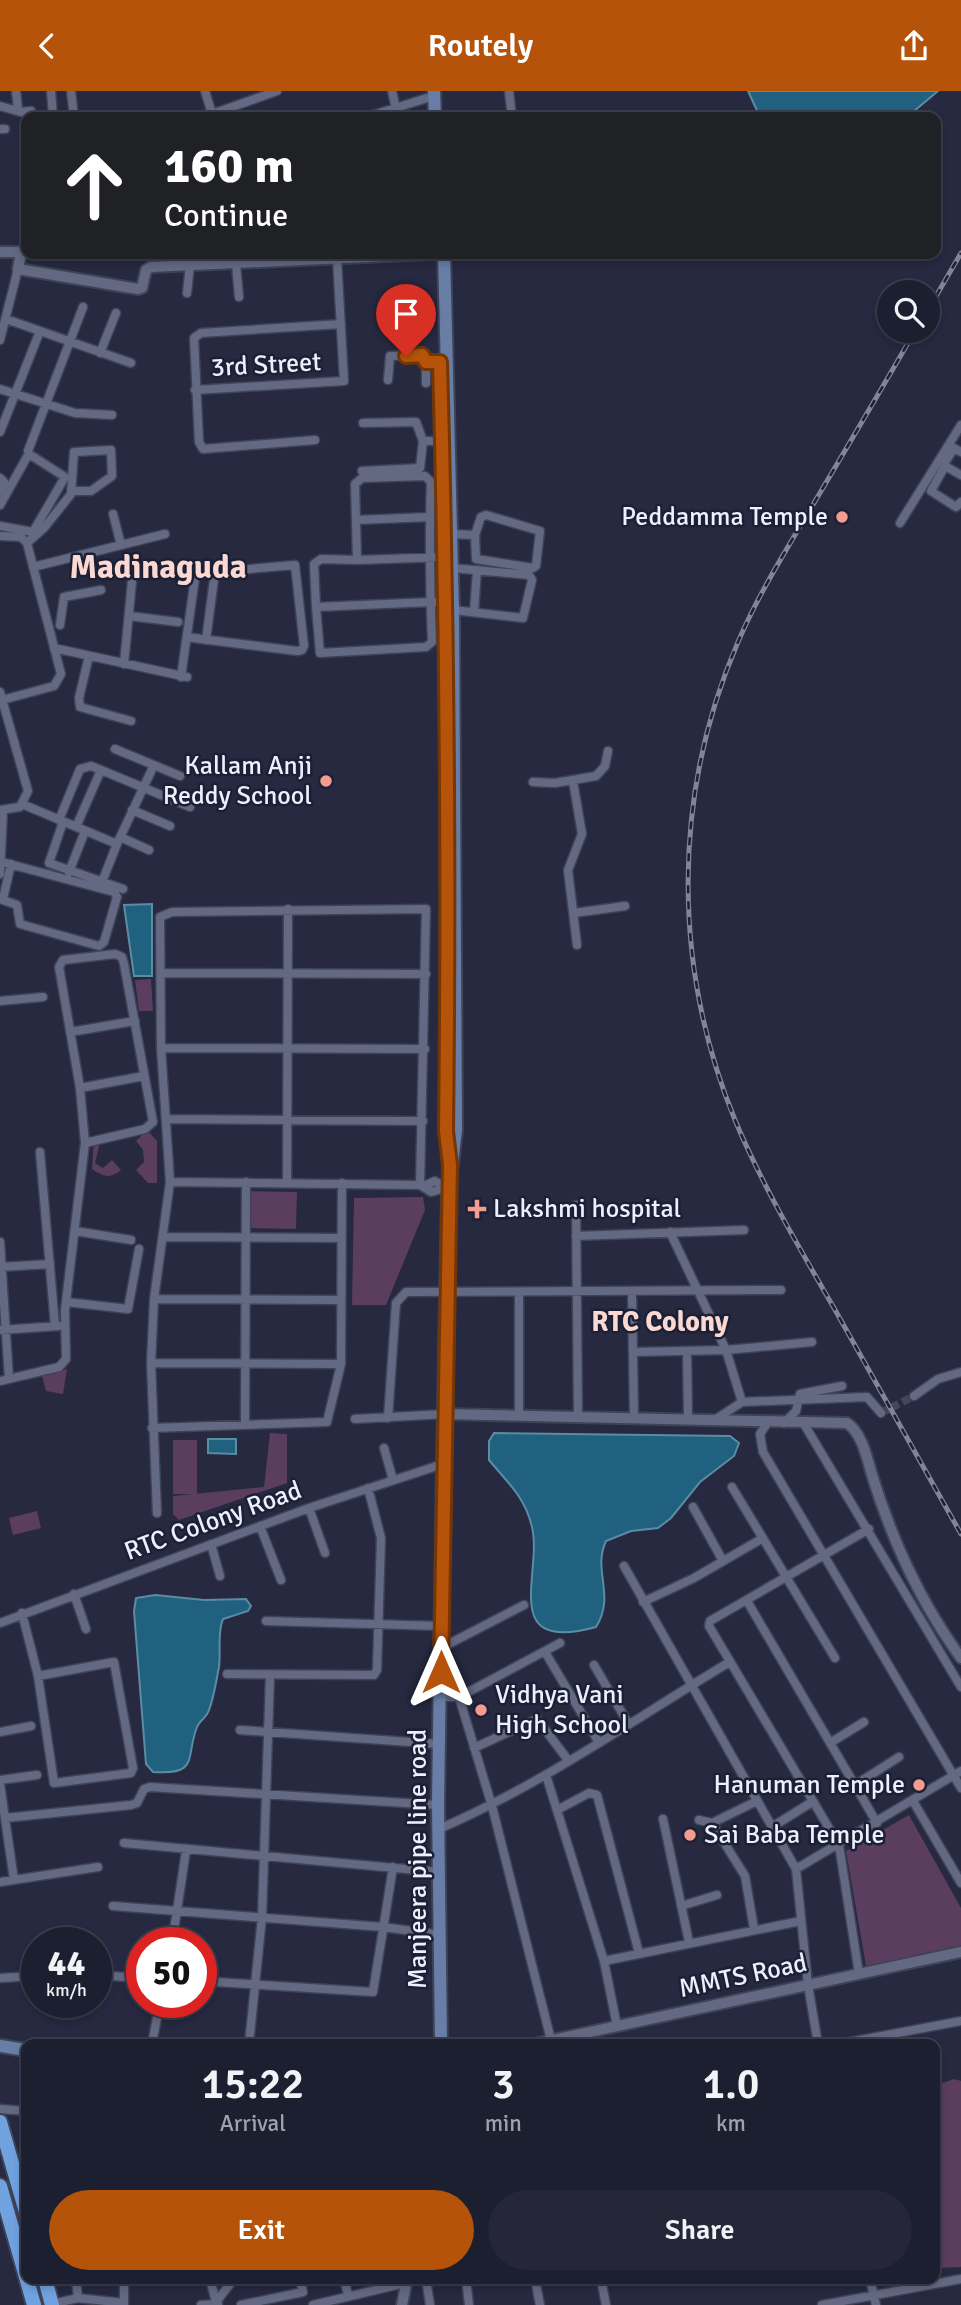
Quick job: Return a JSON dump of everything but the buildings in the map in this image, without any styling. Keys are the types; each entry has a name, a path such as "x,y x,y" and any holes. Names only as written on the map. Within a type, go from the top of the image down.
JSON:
{"highway":[{"path":"0,2122 21,2195"},
{"path":"0,2186 21,2260"},
{"path":"28,2284 34,2305"},
{"path":"46,2284 52,2305"}],"main road":[{"path":"429,93 429,112"},
{"path":"429,93 434,112"},
{"path":"438,259 440,362 446,416 442,441 448,563"},
{"path":"444,259 451,534 448,563"},
{"name":"Manjeera pipe line road","path":"441,2039 438,1805 446,1187 450,1165 446,1131 448,563"},
{"path":"3,2050 21,2050"}],"street":[{"path":"16,91 18,109"},
{"path":"51,91 53,112"},
{"path":"71,91 74,112"},
{"path":"205,91 212,112"},
{"path":"221,112 276,91"},
{"path":"391,91 396,109"},
{"path":"509,91 511,112"},
{"path":"385,112 429,93"},
{"path":"0,106 21,112 31,111"},
{"path":"0,252 21,250"},
{"path":"0,340 21,259"},
{"path":"18,269 138,289 142,288 146,270 151,267 337,259"},
{"name":"3rd Street","path":"195,390 344,381 337,259"},
{"path":"236,264 239,297"},
{"path":"187,293 190,265"},
{"path":"28,451 83,307"},
{"path":"100,352 116,313"},
{"path":"6,319 131,363"},
{"path":"315,440 204,449 199,442 192,345 197,335 341,324"},
{"path":"0,432 40,331"},
{"path":"388,380 390,356 422,355 426,362 426,383"},
{"path":"426,362 440,362"},
{"path":"0,389 75,413 112,415"},
{"path":"362,471 420,468 423,441 416,422 363,423"},
{"path":"914,520 902,519 919,502 954,448 961,425"},
{"path":"423,441 442,441"},
{"path":"27,543 44,528 71,491 74,452 111,450 112,476 89,492 71,491"},
{"path":"0,505 27,457 32,456 65,477 33,532 0,526"},
{"path":"943,463 961,475"},
{"path":"316,607 431,602 474,612 523,618 531,580 529,575 477,571 430,558 357,560 321,559 314,563 316,607 318,649 324,655 426,647 432,642 431,602 430,558 429,517 430,482 425,476 362,478 355,484 357,560"},
{"path":"0,478 4,482 0,491"},
{"path":"932,481 932,493 956,507 961,502"},
{"path":"113,514 121,545"},
{"path":"486,515 540,531 536,566 533,568 477,559 475,534 481,517 486,515"},
{"path":"356,520 429,517"},
{"path":"33,567 165,534"},
{"path":"451,534 475,534"},
{"path":"0,536 21,537 27,543 61,670 59,681 54,686 1,696 28,791 22,804 16,809 1,810 6,863 2,899 17,905 20,925 99,946 104,943 117,897 114,892 6,863"},
{"path":"54,649 184,677 197,564"},
{"path":"187,637 206,640 297,651 304,646 295,565 215,572 206,640"},
{"path":"474,612 477,571"},
{"path":"124,664 132,581"},
{"path":"195,582 212,583"},
{"path":"46,617 60,621 65,596 101,590"},
{"path":"129,616 178,622"},
{"path":"89,656 79,698 80,707 131,722"},
{"path":"0,738 11,736"},
{"path":"115,749 180,776"},
{"path":"533,782 573,781 596,776 601,772 608,751"},
{"path":"102,882 153,765"},
{"path":"123,889 49,863 80,769 91,766 190,807"},
{"path":"76,827 101,770"},
{"path":"573,781 582,834 568,870 577,945"},
{"path":"22,804 85,831 149,850"},
{"path":"132,810 170,826"},
{"path":"69,872 85,831"},
{"path":"574,913 625,906"},
{"path":"288,1182 289,909"},
{"path":"158,1513 151,1363 154,1299 165,1237 170,1182 161,1048 160,917 166,913 289,909 426,909 422,1186"},
{"path":"0,1241 5,1380 63,1365 66,1302 85,1143 79,1088 59,967 63,960 115,954 122,957 153,1122 150,1127 85,1143"},
{"path":"161,973 426,974"},
{"path":"0,1001 43,997"},
{"path":"69,1032 135,1021"},
{"path":"161,1048 425,1049"},
{"path":"79,1088 144,1076"},
{"path":"167,1119 423,1121"},
{"path":"40,1152 55,1326"},
{"path":"170,1182 422,1186 431,1192 446,1187"},
{"path":"245,1425 246,1182"},
{"path":"152,1428 327,1422 341,1364 342,1183"},
{"path":"576,1205 578,1415"},
{"path":"576,1236 744,1230"},
{"path":"75,1231 131,1240"},
{"path":"670,1232 726,1350 742,1402"},
{"path":"165,1237 341,1238"},
{"path":"66,1302 128,1309 139,1249"},
{"path":"1,1267 50,1264"},
{"path":"388,1418 397,1303 406,1292 632,1293 781,1290"},
{"path":"519,1293 519,1415"},
{"path":"632,1293 634,1417"},
{"path":"154,1299 340,1300"},
{"path":"3,1329 65,1325"},
{"path":"634,1352 726,1350 812,1342"},
{"path":"687,1351 688,1418"},
{"path":"151,1363 341,1364"},
{"path":"914,1396 938,1379 961,1373"},
{"path":"784,1423 796,1411 800,1394 842,1386"},
{"path":"716,1419 742,1402 867,1397 881,1413"},
{"path":"355,1419 445,1414 578,1415 804,1424 841,1423 854,1428 899,1549 937,1622 961,1658"},
{"path":"768,1422 760,1434 763,1452 824,1557 957,1773 961,1788"},
{"path":"804,1424 961,1686"},
{"path":"384,1448 393,1480"},
{"name":"RTC Colony Road","path":"0,1623 309,1508 443,1464"},
{"path":"732,1487 835,1658"},
{"path":"227,1674 374,1675 377,1670 380,1625 380,1531 368,1488"},
{"path":"693,1507 723,1561"},
{"path":"309,1508 325,1553"},
{"path":"260,1526 281,1580"},
{"path":"859,1974 839,1845 728,1663 709,1626 710,1621 869,1529"},
{"path":"643,1602 763,1538"},
{"path":"211,1544 220,1576"},
{"path":"624,1566 796,1868 808,1985 817,2039"},
{"path":"74,1594 86,1629"},
{"path":"747,1601 877,1823"},
{"path":"441,1648 524,1605"},
{"path":"22,1613 38,1676 54,1783 131,1773 133,1768 114,1662 38,1676"},
{"path":"266,1621 441,1626"},
{"path":"928,1629 937,1622"},
{"path":"441,1697 459,1697 560,1643"},
{"path":"941,1652 950,1643"},
{"path":"545,1651 597,1741"},
{"path":"439,1829 492,1806 546,1775 597,1741 728,1663"},
{"path":"594,1665 628,1723"},
{"path":"250,2039 262,1917 270,1676"},
{"path":"459,1697 492,1806 551,2039"},
{"path":"474,1748 537,1719 568,1760"},
{"path":"830,1743 864,1722"},
{"path":"0,1732 31,1726"},
{"path":"240,1730 439,1744"},
{"path":"855,1786 899,1757"},
{"path":"796,1868 877,1823 957,1773"},
{"path":"14,1880 0,1782 37,1775"},
{"path":"546,1775 559,1809 604,1961 617,2026"},
{"path":"5,1818 131,1805 137,1803 144,1789 150,1787 438,1805"},
{"path":"559,1809 589,1793 597,1795 639,1953"},
{"path":"699,1820 712,1823 757,1801"},
{"path":"913,1801 961,1883"},
{"path":"772,1827 812,1802"},
{"path":"663,1819 689,1942"},
{"path":"712,1823 745,1876 754,1929"},
{"path":"124,1843 186,1851 439,1871"},
{"path":"175,1927 186,1851"},
{"path":"0,1882 98,1867"},
{"path":"217,1982 373,1992 393,1867"},
{"path":"681,1906 717,1895"},
{"path":"113,1906 383,1927 441,1935"},
{"path":"604,1961 801,1921"},
{"name":"MMTS Road","path":"567,2039 961,1952"},
{"path":"0,1978 21,1977"},
{"path":"153,2039 157,2018"},
{"path":"866,2039 961,2021"},
{"path":"0,2109 21,2111"},
{"path":"940,2281 961,2279"},
{"path":"77,2284 78,2298"},
{"path":"52,2305 78,2298 124,2304 124,2284"},
{"path":"211,2284 217,2303"},
{"path":"201,2305 217,2303 230,2284"},
{"path":"241,2305 303,2292 301,2284"},
{"path":"345,2284 348,2295"},
{"path":"313,2305 394,2284"},
{"path":"402,2305 406,2284"},
{"path":"427,2284 430,2305"},
{"path":"467,2284 469,2305"},
{"path":"536,2284 540,2305"},
{"path":"602,2284 606,2305"},
{"path":"822,2305 875,2301 920,2284"}],"shaded area":[{"path":"151,979 153,1011 139,1011 135,980"},
{"path":"147,1130 157,1141 157,1183 148,1183 136,1170 144,1162 143,1150 136,1141"},
{"path":"101,1138 95,1163 103,1168 112,1160 121,1170 110,1176 92,1169 94,1139"},
{"path":"247,1191 297,1192 296,1229 246,1228"},
{"path":"423,1197 425,1210 386,1305 352,1305 354,1198"},
{"path":"67,1369 63,1394 46,1391 42,1376"},
{"path":"270,1433 287,1434 287,1483 179,1520 173,1514 173,1496 264,1487"},
{"path":"173,1440 197,1440 197,1494 173,1494"},
{"path":"37,1511 41,1528 13,1535 9,1518"},
{"path":"909,1815 961,1908 961,1947 866,1966 846,1851"},
{"path":"954,2079 961,2081 961,2267 940,2268 940,2084"}],"water":[{"path":"748,91 938,91 913,112 758,112"},
{"path":"152,904 152,976 134,976 124,905"},
{"path":"494,1433 730,1436 739,1443 734,1456 700,1482 671,1518 658,1528 631,1531 606,1541 601,1563 604,1594 602,1615 596,1627 566,1632 546,1629 536,1619 531,1604 534,1546 532,1527 520,1499 489,1460 489,1441"},
{"path":"208,1439 236,1439 236,1454 208,1453"},
{"path":"155,1595 204,1600 246,1599 251,1606 248,1611 223,1619 214,1695 207,1715 197,1727 188,1762 178,1771 153,1772 146,1764 134,1611 136,1598"}],"tunnel":[{"path":"881,1413 914,1396"}],"railway":[{"path":"940,289 961,253"},
{"path":"908,343 772,574 738,642 716,700 701,760 691,820 688,881 691,941 700,1002 714,1062 735,1120 782,1215 961,1534"}],"place":[{"name":"Peddamma Temple","path":"842,517"},
{"name":"Kallam Anji Reddy School","path":"326,781"},
{"name":"Lakshmi hospital","path":"477,1209"},
{"name":"Vidhya Vani High School","path":"481,1710"},
{"name":"Hanuman Temple","path":"919,1785"},
{"name":"Sai Baba Temple","path":"690,1835"}],"district":[{"name":"Madinaguda","path":"158,567"},
{"name":"RTC Colony","path":"660,1322"}],"route":[{"path":"406,356 422,355 426,362 440,362 442,416 447,728 446,1131 450,1165 441,1672"}]}
